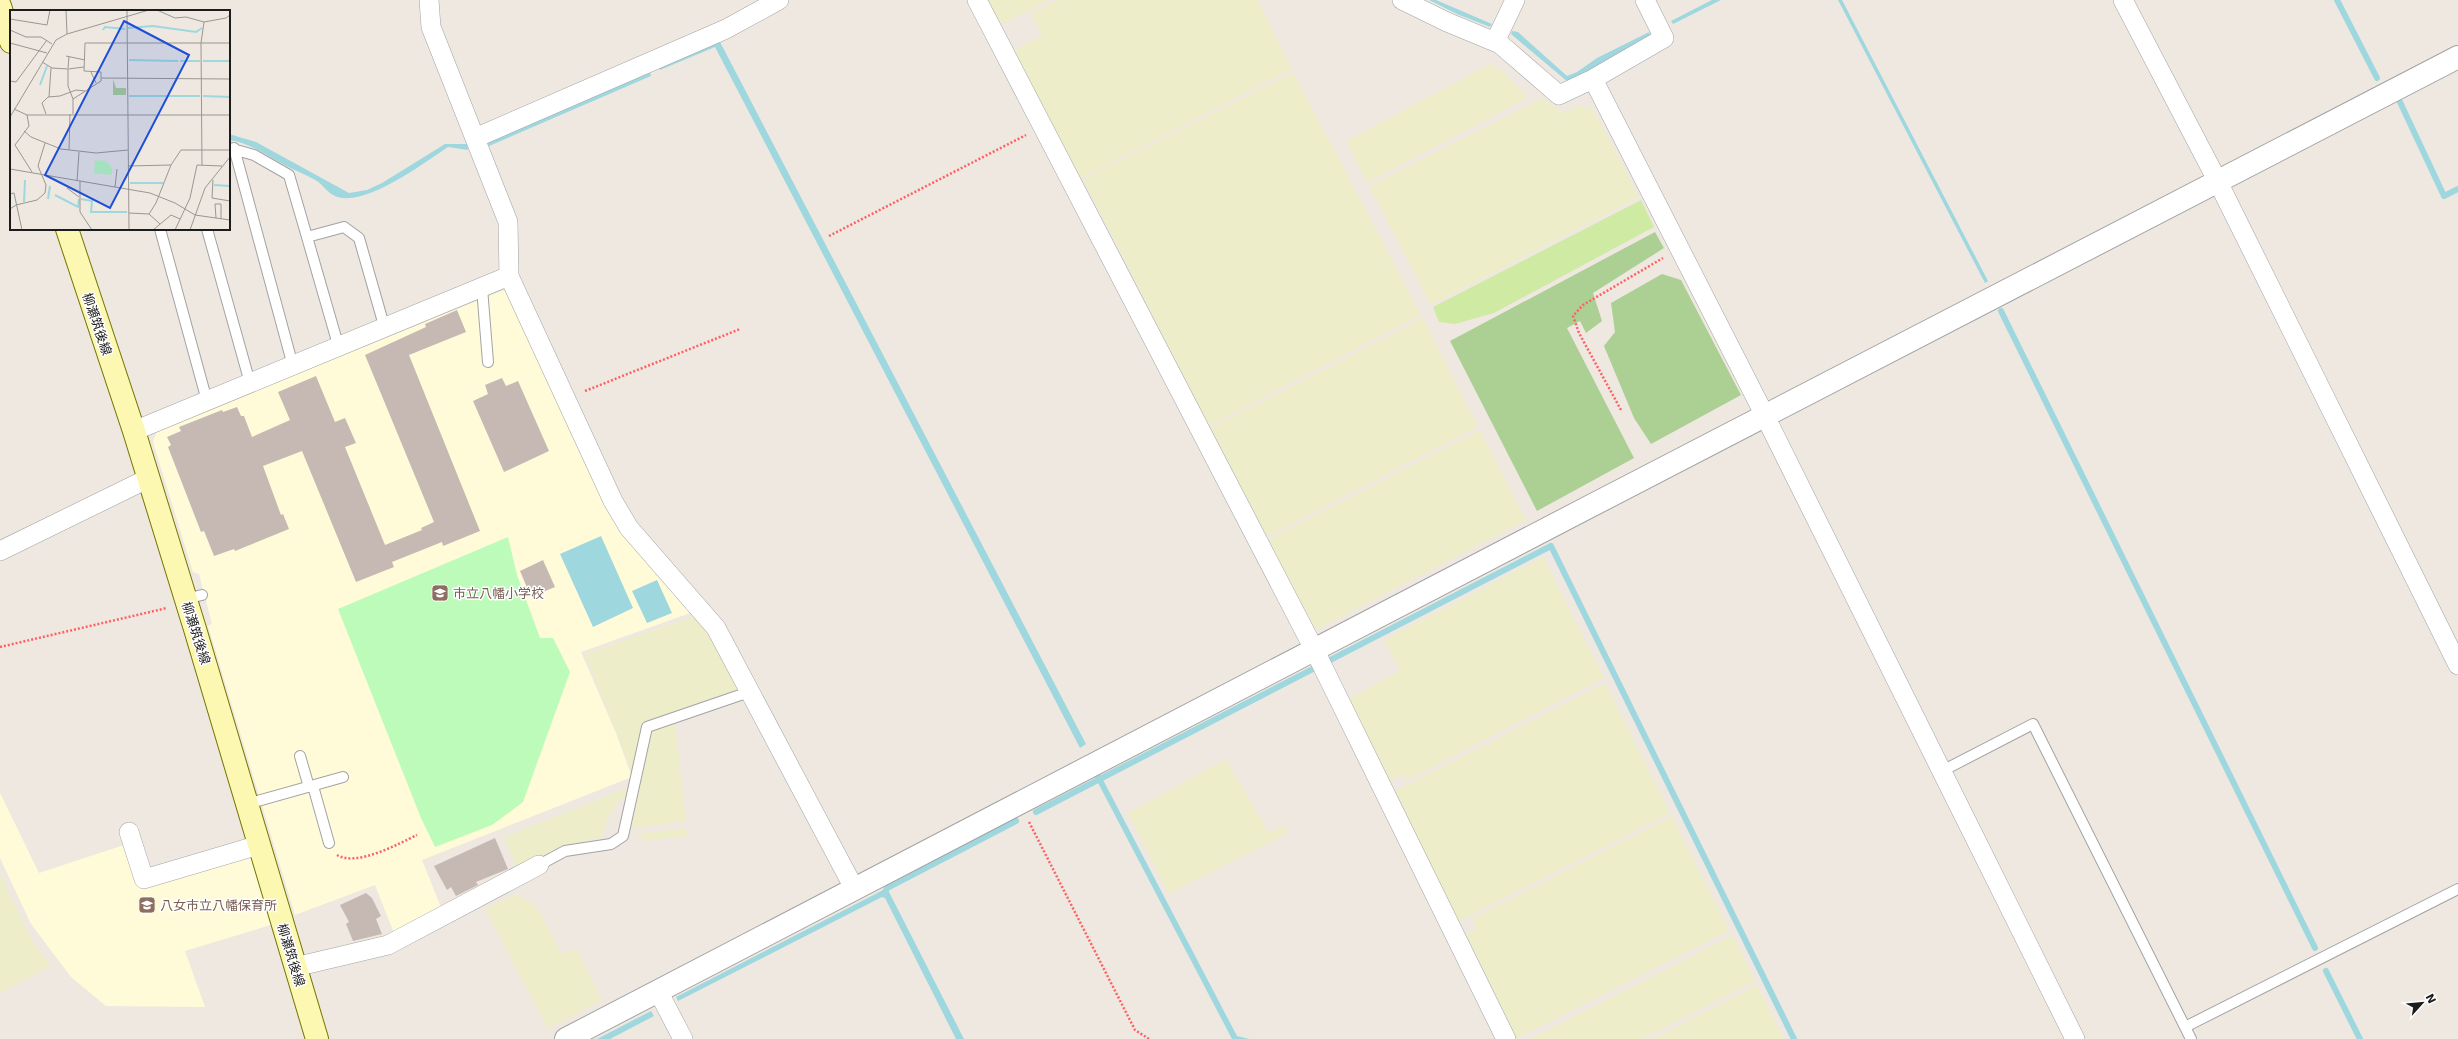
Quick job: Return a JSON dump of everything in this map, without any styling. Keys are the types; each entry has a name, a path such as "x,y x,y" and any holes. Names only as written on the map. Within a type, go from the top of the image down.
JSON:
{"main road":[{"path":"0,6 10,39"},
{"name":"柳瀬筑後線","path":"67,230 134,432 147,479 191,599 247,804 317,1039"}],"street":[{"path":"429,0 431,27 508,222 509,276 613,501 629,528 716,628 752,691 855,890"},
{"path":"475,138 726,29 779,0"},
{"path":"977,0 1315,651 1506,1039"},
{"path":"1402,0 1447,22 1495,42 1559,95 1593,80 1664,38 1644,0"},
{"path":"1495,42 1515,0"},
{"path":"2123,0 2217,180 2458,665"},
{"path":"566,1039 1020,805 1764,414 2458,57"},
{"path":"1593,80 1764,414 2075,1039"},
{"path":"134,432 509,276"},
{"path":"0,551 147,479"},
{"path":"129,832 144,879 259,845"},
{"path":"295,966 388,944 539,865"},
{"path":"658,992 683,1039"}],"lane":[{"path":"232,148 254,155 289,175 339,348"},
{"path":"232,148 293,366"},
{"path":"307,237 344,227 359,238 385,328"},
{"path":"160,230 207,401"},
{"path":"208,230 250,383"},
{"path":"482,288 488,362"},
{"path":"539,865 565,851 611,844 623,836 647,727 752,691"},
{"path":"1942,771 2033,724 2191,1039"},
{"path":"300,756 329,843"},
{"path":"247,804 343,777"},
{"path":"2185,1027 2458,889"}],"path":[{"path":"829,236 1043,126"},
{"path":"1621,410 1579,333 1573,316 1583,305 1679,249"},
{"path":"567,399 740,329"},
{"path":"0,647 191,599"},
{"path":"1020,805 1135,1030 1149,1039"},
{"path":"329,843 338,856 350,860 373,854 417,835"}],"shaded area":[{"name":"市立八幡小学校","path":"507,290 602,496 693,612 581,652 616,733 632,777 422,860 442,910 394,933 375,885 295,915 208,626 212,624 199,574 193,572 153,442 157,431"},
{"name":"八女市立八幡保育所","path":"0,793 39,873 127,844 139,886 256,852 277,923 185,951 205,1007 106,1006 71,977 31,924 0,858"}],"green space":[{"path":"987,0 1049,0 1000,25"},
{"path":"1058,0 1258,0 1292,69 1081,178 1013,51 1042,35 1030,14"},
{"path":"1490,64 1502,71 1526,95 1526,99 1367,183 1346,141"},
{"path":"1293,72 1421,315 1209,426 1083,179"},
{"path":"1542,98 1564,113 1580,105 1587,109 1592,107 1639,197 1431,305 1369,186"},
{"path":"1641,200 1654,227 1494,313 1455,324 1439,322 1433,307"},
{"path":"1655,232 1664,248 1593,293 1602,321 1586,333 1580,321 1567,328 1634,458 1537,511 1450,341"},
{"path":"1662,274 1681,280 1741,395 1651,444 1634,418 1604,346 1615,332 1611,303"},
{"path":"1423,318 1478,427 1266,537 1211,428"},
{"path":"1480,430 1526,520 1316,630 1267,540"},
{"path":"508,537 517,575 540,638 553,638 570,672 523,802 492,825 435,847 421,818 338,609"},
{"path":"1543,557 1604,678 1406,781 1403,774 1389,782 1348,699 1400,671 1384,640"},
{"path":"694,616 709,631 741,688 644,722 634,769 631,770 585,654"},
{"path":"1605,683 1670,813 1458,922 1395,791"},
{"path":"675,723 686,821 629,829 653,729"},
{"path":"1226,759 1269,833 1284,825 1288,833 1169,894 1128,813"},
{"path":"625,789 628,796 617,803 605,824 604,836 555,850 516,866 504,837"},
{"path":"1672,816 1729,931 1516,1039 1466,934 1477,929 1472,919"},
{"path":"685,828 688,836 644,841 643,838 638,837 637,834"},
{"path":"0,874 31,938 51,966 0,993"},
{"path":"516,894 533,904 540,913 562,954 576,948 602,1000 548,1029 485,909"},
{"path":"1733,935 1755,981 1643,1039 1530,1039"},
{"path":"1757,985 1784,1039 1653,1039"}],"water":[{"path":"1429,0 1436,0 1492,24 1490,27 1457,14"},
{"path":"1712,0 1721,0 1673,24 1671,21"},
{"path":"1838,0 1842,0 1988,281 1985,283"},
{"path":"1512,31 1518,32 1567,76 1577,72 1597,58 1649,32 1651,37 1568,82 1511,34"},
{"path":"719,40 1086,744 1080,748 715,47 660,70 658,66"},
{"path":"649,69 651,76 489,146 487,142"},
{"path":"230,134 256,142 349,193 367,190 382,183 445,144 467,144 468,150 448,147 409,173 376,191 360,196 345,198 333,195 317,181 284,165 255,148 230,140"},
{"path":"601,536 633,608 593,627 560,554"},
{"path":"657,580 672,613 647,623 632,591"},
{"path":"1100,774 1237,1036 1249,1039 1232,1039 1095,777"},
{"path":"887,888 964,1039 956,1039 885,898 882,897 678,1001 676,997"},
{"path":"651,1011 654,1016 610,1039 597,1039"}],"building":[{"path":"457,310 466,332 409,355 480,531 443,546 442,542 392,562 394,567 356,582 302,451 263,466 281,515 283,514 289,529 235,551 234,549 214,556 204,531 201,532 168,447 171,445 167,437 181,431 179,427 222,410 223,412 237,407 241,416 244,416 252,437 290,420 278,392 316,376 335,422 345,418 356,443 345,447 385,545 422,530 421,528 434,522 365,355 426,327 425,324"},
{"path":"502,378 506,386 518,381 549,451 504,472 473,401 488,394 485,385"},
{"path":"543,560 555,587 531,597 520,571"},
{"path":"495,838 508,869 476,882 478,885 456,896 451,887 447,890 434,866"},
{"path":"366,893 372,898 381,916 376,919 382,934 353,941 346,924 349,922 340,905"}],"waterway":[{"path":"2337,0 2377,78"},
{"path":"2400,102 2444,196 2458,189"},
{"path":"2001,311 2315,948"},
{"path":"1036,812 1551,546 1794,1039"},
{"path":"885,892 887,888 1016,821"},
{"path":"2326,971 2360,1039"}],"place":[{"name":"市立八幡小学校","path":"440,593"},
{"name":"八女市立八幡保育所","path":"147,905"}]}
